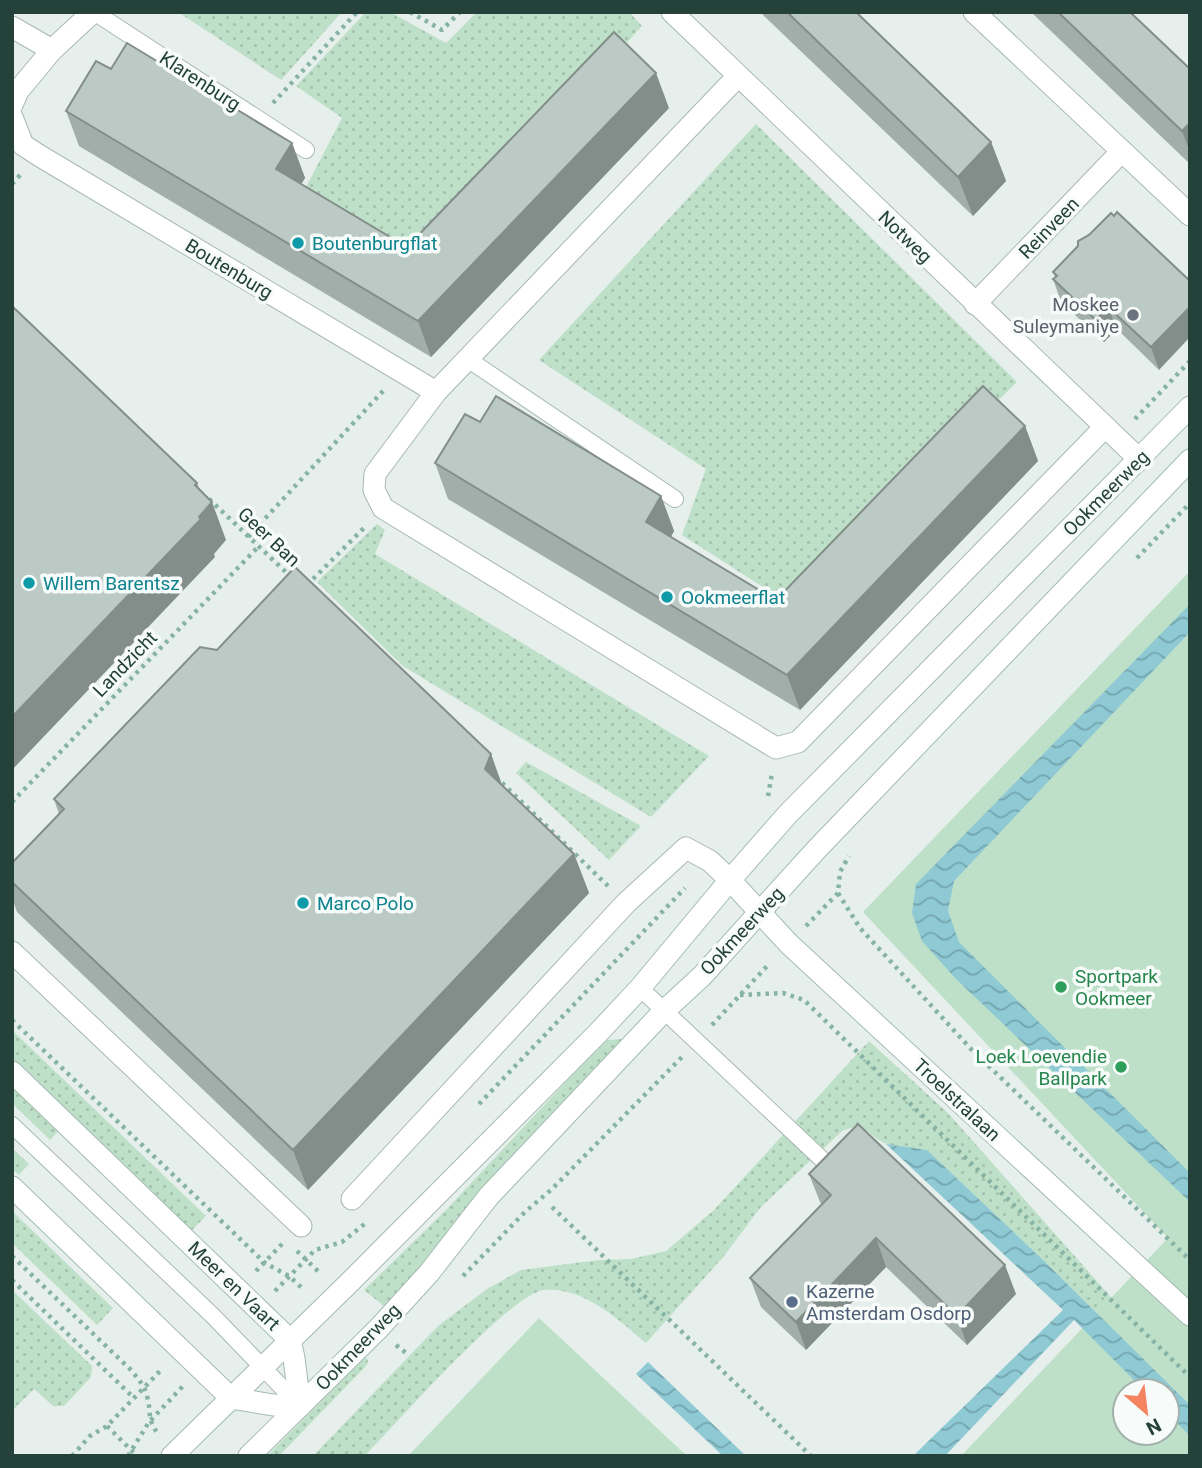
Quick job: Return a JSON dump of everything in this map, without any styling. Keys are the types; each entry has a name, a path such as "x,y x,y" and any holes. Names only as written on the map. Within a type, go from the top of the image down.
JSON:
{"street":[{"name":"Klarenburg","path":"12,105 18,91 52,50 94,12"},
{"name":"Notweg","path":"672,12 1140,460"},
{"path":"974,12 1190,215"},
{"path":"12,27 52,50"},
{"path":"738,76 436,392 375,474 374,490 383,508 776,748 798,742 1104,428"},
{"name":"Boutenburg","path":"12,117 23,145 436,392"},
{"name":"Reinveen","path":"975,304 1122,152"},
{"name":"Ookmeerweg","path":"174,1454 640,988 794,808 1190,407"},
{"name":"Ookmeerweg","path":"249,1456 379,1328 429,1273 489,1196 664,1011 702,976 816,850 1190,460"},
{"path":"352,1199 626,903 687,848 710,861 730,880"},
{"name":"Troelstralaan","path":"730,880 796,950 1190,1315"},
{"path":"12,952 301,1226"},
{"name":"Meer en Vaart","path":"12,1072 290,1340 300,1406"},
{"path":"12,1187 231,1398 273,1405 300,1406"}],"lane":[{"name":"Klarenburg","path":"94,12 306,150"},
{"path":"469,360 676,499"},
{"path":"640,988 827,1164"},
{"path":"12,1125 213,1316 300,1406"}],"path":[{"path":"259,119 357,12"},
{"path":"410,12 442,30 460,12"},
{"path":"248,537 402,372"},
{"name":"Geer Ban","path":"209,499 296,581"},
{"path":"304,589 383,508"},
{"name":"Landzicht","path":"12,802 259,546"},
{"path":"489,770 626,903"},
{"path":"838,893 860,928 971,1049 1190,1260"},
{"name":"Troelstralaan","path":"697,1041 739,995 783,993 804,1000 1190,1377"},
{"name":"Meer en Vaart","path":"12,1020 265,1263 289,1276"},
{"path":"460,1279 697,1041"},
{"path":"552,1207 811,1456"},
{"path":"12,1256 132,1371 148,1399 149,1422 174,1454"},
{"path":"12,1280 134,1398"},
{"path":"388,1354 405,1336"},
{"path":"72,1456 90,1436 107,1426 144,1388"},
{"path":"130,1453 149,1422"},
{"path":"107,1426 130,1453 137,1456"}],"green space":[{"path":"178,12 342,12 281,80"},
{"path":"366,12 390,12 446,43 477,12 629,12 642,26 422,266 306,187 342,118 296,86"},
{"path":"756,124 1017,382 791,605 682,535 706,469 539,360"},
{"path":"377,524 385,530 375,554 709,756 651,817 403,666 317,582"},
{"name":"Sportpark Ookmeer","path":"1190,571 1190,1456 961,1456 1168,1238 863,912"},
{"path":"526,762 641,826 609,860 516,773"},
{"path":"12,1030 206,1216 192,1230 12,1061"},
{"path":"626,1039 384,1306 364,1290 445,1211 605,1040"},
{"path":"869,1041 948,1113 1164,1357 1121,1336 927,1150 892,1145 857,1127 842,1131 760,1208 724,1256 646,1343 600,1306 573,1293 544,1290 528,1297 506,1313 481,1336 365,1456 313,1456 438,1326 487,1289 521,1270 599,1260 631,1259 666,1251 714,1210"},
{"path":"12,1084 60,1129 50,1140 12,1103"},
{"path":"12,1148 29,1164 19,1175 12,1169"},
{"path":"12,1211 113,1308 97,1325 12,1243"},
{"path":"12,1290 92,1366 91,1377 64,1406 53,1406 34,1389 12,1411"},
{"path":"539,1318 687,1456 408,1456"},
{"path":"365,1357 368,1360 367,1365 279,1456 267,1456"}],"water":[{"path":"1190,604 1190,632 954,881 948,911 959,942 1190,1173 1190,1202 955,978 922,941 912,913 916,884"},
{"path":"886,1144 927,1150 1162,1377 1131,1377 1074,1320 945,1456 913,1456 1063,1310"},
{"path":"648,1362 746,1456 723,1456 636,1374"},
{"path":"1181,1396 1190,1405 1190,1436 1181,1427"}],"building":[{"path":"787,12 856,12 991,142 958,177"},
{"path":"1058,12 1130,12 1190,69 1190,123 1182,131"},
{"path":"614,32 656,73 418,321 66,111 96,61 111,69 127,43 292,143 276,169 407,247"},
{"name":"Moskee Suleymaniye","path":"1117,212 1190,281 1190,307 1151,347 1108,307 1096,320 1053,279 1057,276 1053,272 1078,246 1078,241 1089,235 1111,213 1114,216"},
{"path":"12,306 197,483 195,485 212,502 199,517 201,519 12,717"},
{"path":"983,386 1025,426 787,675 435,463 465,414 480,422 496,396 661,496 646,522 776,600"},
{"name":"Marco Polo","path":"295,567 491,754 485,769 574,854 293,1150 12,882 12,863 64,809 54,799 200,647 217,650"},
{"path":"858,1124 1005,1265 957,1316 876,1238 796,1322 750,1278 831,1195 809,1174"}],"place":[{"name":"Boutenburgflat","path":"298,243"},
{"name":"Moskee Suleymaniye","path":"1133,315"},
{"name":"Willem Barentsz","path":"29,583"},
{"name":"Ookmeerflat","path":"667,597"},
{"name":"Marco Polo","path":"303,903"},
{"name":"Sportpark Ookmeer","path":"1061,987"},
{"name":"Loek Loevendie Ballpark","path":"1121,1067"},
{"name":"Kazerne Amsterdam Osdorp","path":"792,1302"}]}
